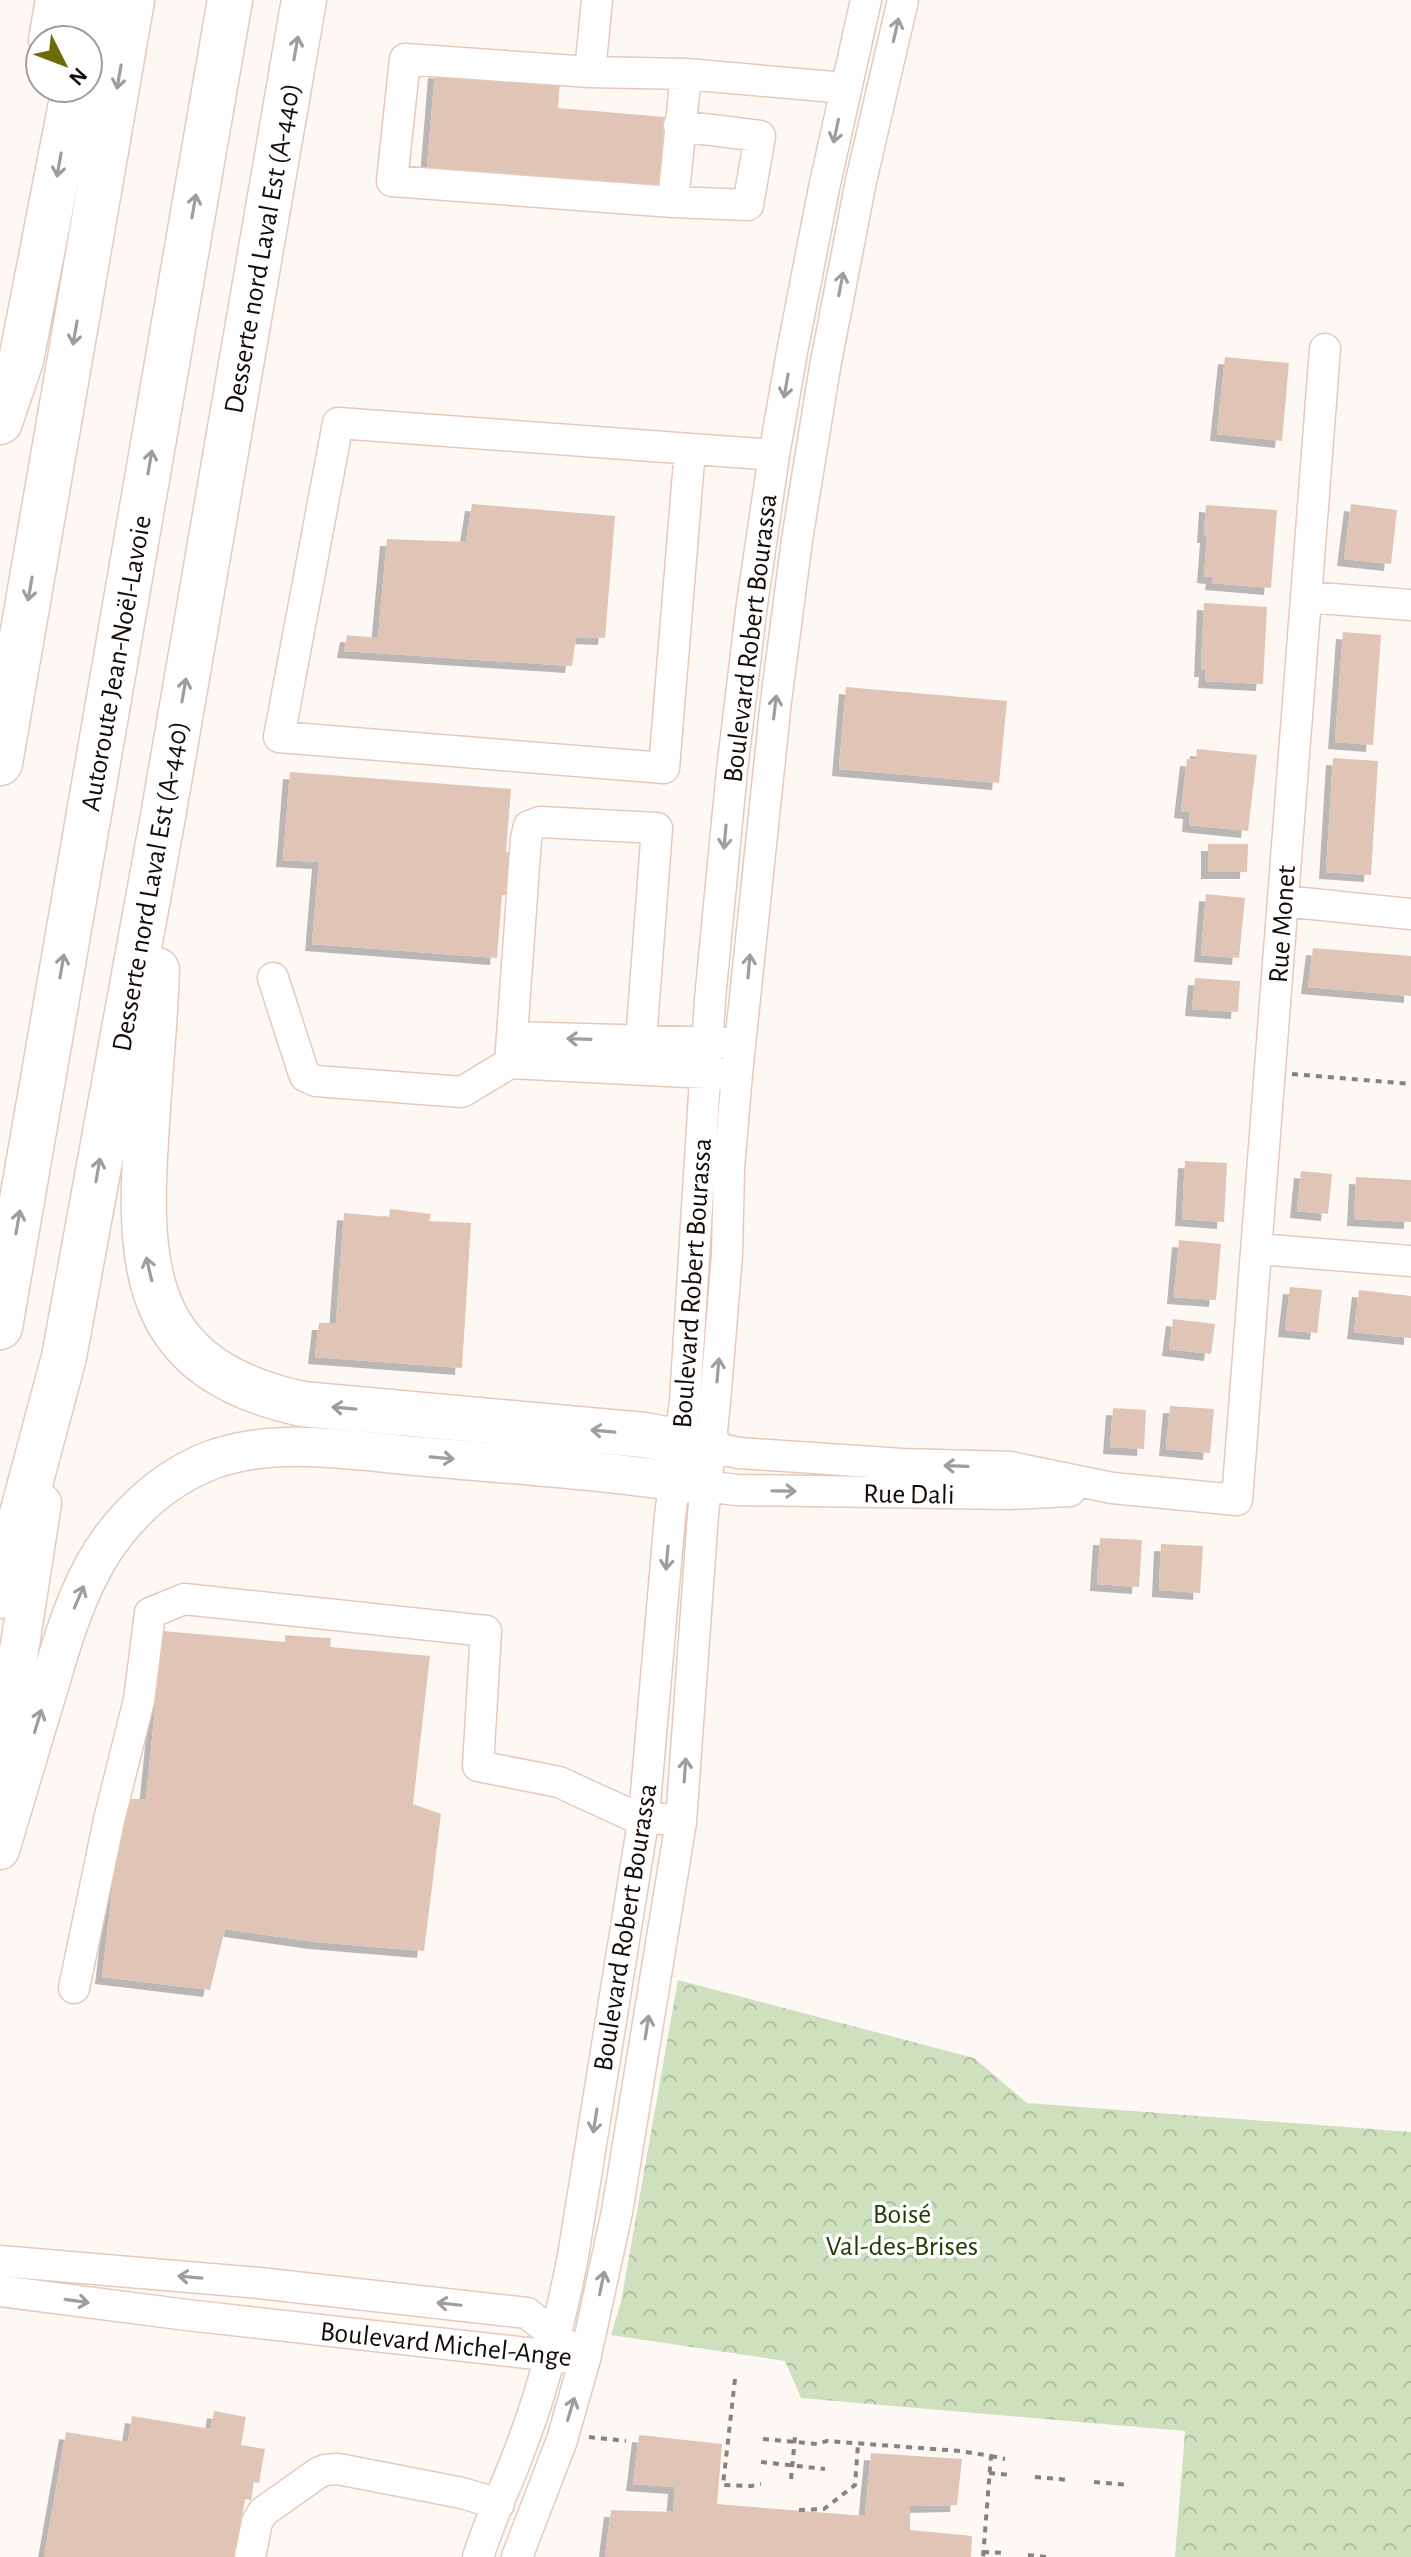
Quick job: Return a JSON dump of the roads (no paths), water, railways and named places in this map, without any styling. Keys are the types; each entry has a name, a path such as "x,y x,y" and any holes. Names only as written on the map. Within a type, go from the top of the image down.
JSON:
{"highway":[{"path":"54,24 58,0"},
{"path":"90,24 97,0"},
{"path":"0,763 132,0"},
{"name":"Autoroute Jean-Noël-Lavoie","path":"0,1327 230,0"},
{"name":"Desserte nord Laval Est (A-440)","path":"64,1357 162,822 304,0"},
{"path":"0,337 40,104"},
{"path":"0,422 21,360 71,104"},
{"path":"162,822 144,1228 145,1250 154,1288 171,1324 184,1342 208,1365 236,1383 302,1404 644,1435 693,1464"},
{"path":"0,1596 64,1357"}],"main road":[{"name":"Desserte nord Laval Est (A-440)","path":"0,1773 64,1357"},
{"path":"0,1850 60,1649 82,1588 101,1553 124,1523 149,1498 184,1473 235,1453 293,1447 638,1474 693,1464"}],"street":[{"path":"590,72 597,0"},
{"name":"Boulevard Robert Bourassa","path":"517,2557 562,2440 585,2359 617,2212 681,1822 693,1464 696,1195 732,770 774,455 807,274 866,0"},
{"name":"Boulevard Robert Bourassa","path":"478,2557 525,2436 553,2346 575,2245 644,1816 693,1464 727,1255 729,1168 737,1074 772,729 801,513 845,261 903,0"},
{"path":"679,126 760,136 748,205 392,181 405,59 590,72 686,74 845,88"},
{"path":"673,202 686,74"},
{"name":"Rue Monet","path":"1237,1500 1325,349"},
{"path":"690,449 664,768 279,737 338,423 774,455"},
{"path":"1306,597 1411,605"},
{"path":"511,1050 526,839 529,826 540,822 657,828 640,1054"},
{"path":"1283,901 1411,914"},
{"path":"273,978 305,1076 316,1081 462,1092 511,1050 640,1054 708,1042 741,1043"},
{"path":"640,1054 706,1073 737,1074"},
{"path":"1257,1249 1411,1261"},
{"name":"Rue Dali","path":"693,1464 739,1453 902,1464 1010,1467 1112,1488 1237,1500"},
{"path":"74,1988 109,1820 139,1700 150,1613 184,1599 486,1631 478,1766 559,1782 633,1816 681,1822"},
{"name":"Boulevard Michel-Ange","path":"0,2261 259,2283 527,2313 553,2346"},
{"name":"Boulevard Michel-Ange","path":"0,2291 187,2315 553,2346 585,2359"},
{"path":"250,2557 257,2522 263,2512 325,2470 338,2469 441,2489 499,2504"}],"park label":[{"name":"Boisé Val-des-Brises","path":"902,2229"}]}
